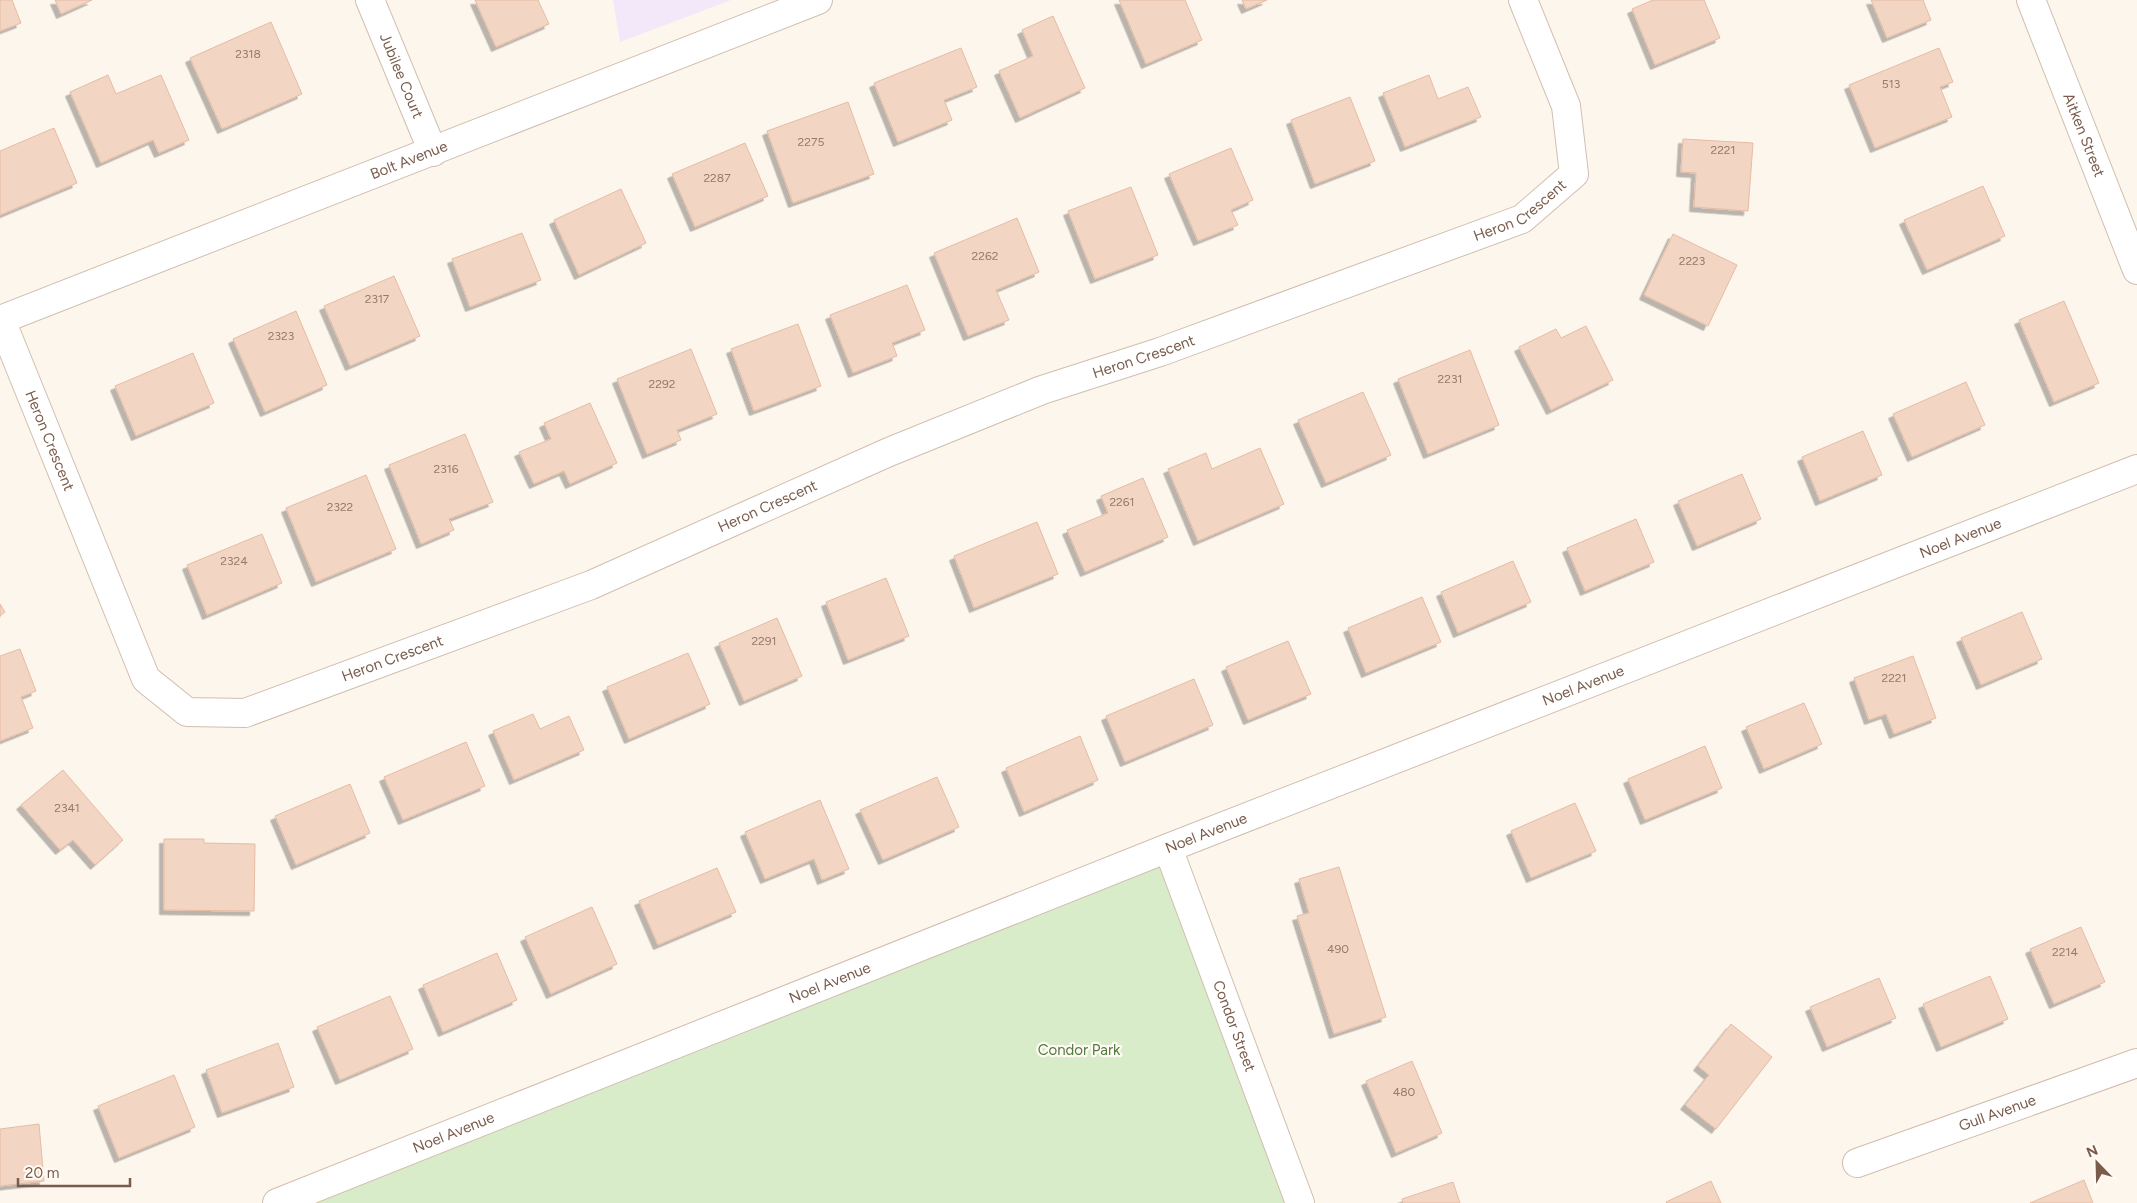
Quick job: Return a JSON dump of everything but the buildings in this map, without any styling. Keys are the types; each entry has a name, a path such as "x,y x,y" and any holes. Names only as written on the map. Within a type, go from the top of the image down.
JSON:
{"street":[{"name":"Jubilee Court","path":"370,0 433,152"},
{"name":"Bolt Avenue","path":"1,320 818,0"},
{"name":"Heron Crescent","path":"1,320 146,679 188,712 245,713 590,585 889,452 1042,390 1160,352 1522,219 1574,174 1566,106 1523,0"},
{"name":"Aitken Street","path":"2033,1 2137,270"},
{"name":"Noel Avenue","path":"277,1203 1168,848 2137,469"},
{"name":"Condor Street","path":"1168,848 1300,1203"},
{"name":"Gull Avenue","path":"1857,1163 2137,1063"}],"shaded area":[{"path":"613,0 731,0 620,42"}],"green space":[{"name":"Condor Park","path":"1168,848 1300,1203 277,1203"}]}
